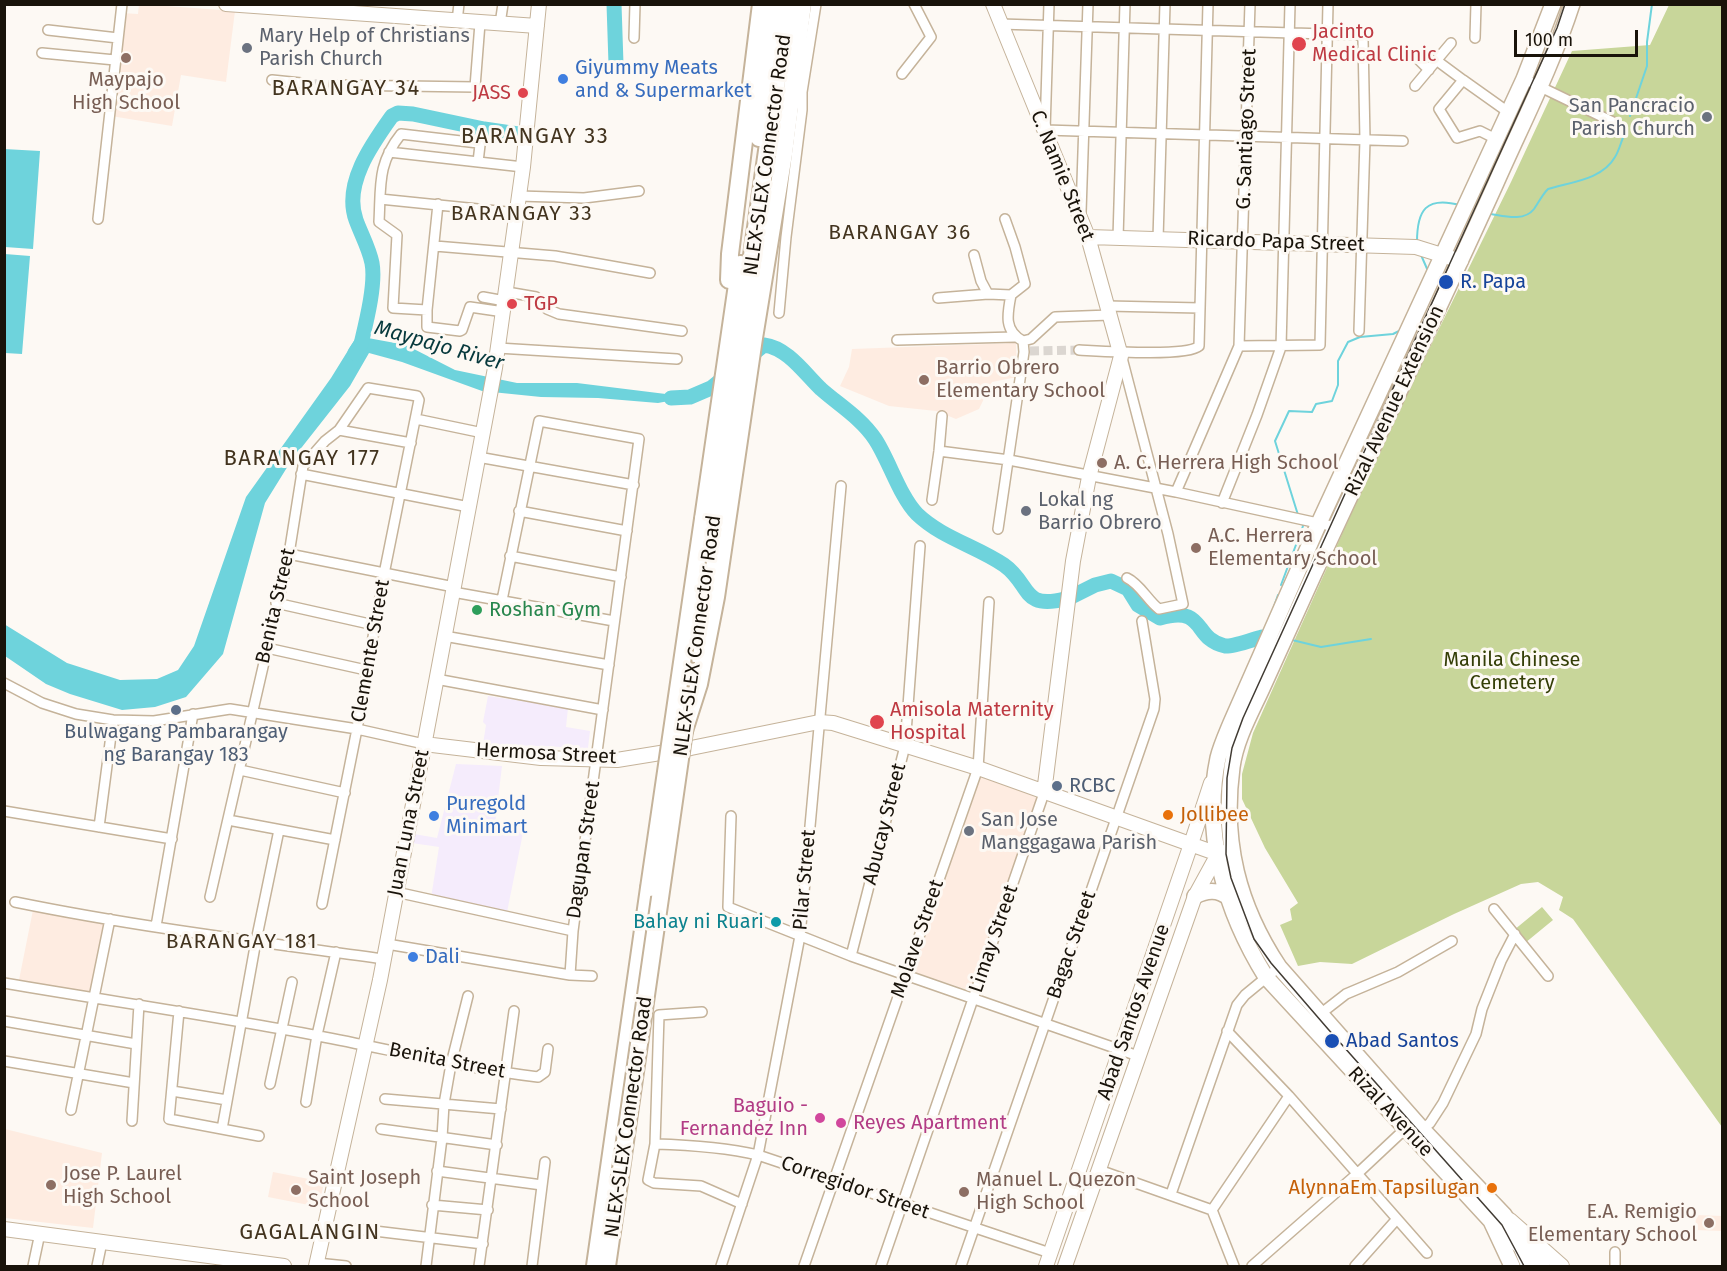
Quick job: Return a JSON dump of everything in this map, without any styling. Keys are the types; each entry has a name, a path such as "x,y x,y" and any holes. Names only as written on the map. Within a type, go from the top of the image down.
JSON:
{"highway":[{"name":"NLEX-SLEX Connector Road","path":"595,1266 764,105 776,4"},
{"name":"NLEX-SLEX Connector Road","path":"607,1266 788,4"},
{"path":"684,731 699,684 710,635 784,154 802,4"},
{"path":"730,328 730,254 761,11"}],"main road":[{"name":"Rizal Avenue Extension","path":"1218,756 1313,522 1443,255 1524,79 1553,4"},
{"name":"Rizal Avenue Extension","path":"1233,765 1243,730 1559,45 1572,4"},
{"name":"Rizal Avenue","path":"1218,756 1214,789 1214,822 1273,972 1413,1132 1497,1218 1514,1230 1529,1266"},
{"name":"Rizal Avenue","path":"1233,765 1224,852 1228,898 1248,947 1319,1015 1413,1132"},
{"path":"1195,896 1213,891 1228,898"},
{"name":"Rizal Avenue","path":"1497,1218 1512,1266"}],"street":[{"path":"98,219 122,4"},
{"path":"226,4 411,11 457,21 537,26"},
{"path":"457,21 459,4"},
{"path":"500,24 502,4"},
{"name":"Juan Luna Street","path":"316,1265 367,1046 493,377 523,167 539,4"},
{"path":"634,38 635,4"},
{"path":"779,313 802,110 802,92 816,4"},
{"path":"902,74 931,37 914,4"},
{"name":"C. Namie Street","path":"993,4 1081,217 1121,354"},
{"path":"1049,4 1045,130 1403,141"},
{"path":"1081,217 1088,4"},
{"path":"1118,238 1125,4"},
{"path":"1158,239 1165,4"},
{"path":"1079,350 1121,354 1191,351 1200,344 1208,4"},
{"name":"G. Santiago Street","path":"1176,492 1239,346 1250,4"},
{"path":"1222,503 1281,347 1290,4"},
{"path":"1239,346 1318,346 1320,343 1328,4"},
{"path":"1474,38 1476,4"},
{"path":"334,85 475,87 480,23"},
{"path":"1000,24 1289,32 1361,37 1365,47 1365,140 1359,331"},
{"path":"48,30 118,38"},
{"path":"1415,86 1451,43"},
{"path":"42,53 116,60"},
{"path":"1416,57 1430,70"},
{"path":"1436,60 1509,112"},
{"path":"1524,79 1615,123"},
{"path":"272,80 301,83"},
{"path":"1463,80 1439,110 1456,138 1480,131 1496,139"},
{"path":"427,310 395,309 393,306 397,235 380,223 382,169 389,152 400,136 405,134 479,144 478,162"},
{"path":"389,152 523,167"},
{"path":"519,196 576,198 639,191"},
{"path":"380,199 517,213"},
{"path":"438,204 427,327 460,331 470,307 536,297 547,309 559,314 682,331"},
{"path":"998,529 1023,345 1009,326 1008,309 1011,296 1025,284 1005,219"},
{"name":"Ricardo Papa Street","path":"1088,237 1416,247 1461,261"},
{"path":"435,246 555,256 650,273"},
{"path":"974,255 981,281 988,294"},
{"path":"938,298 988,294 1011,296"},
{"path":"483,297 505,302"},
{"path":"897,340 1023,345 1055,317 1109,310 1200,308"},
{"path":"498,348 677,359"},
{"path":"1121,354 1168,534 1183,604 1159,609 1149,602 1132,580 1127,578"},
{"name":"Limay Street","path":"881,1266 1044,793 1072,567 1089,477 1121,354"},
{"name":"Benita Street","path":"210,897 289,554 303,466 325,441 339,430 368,387 419,397"},
{"name":"Clemente Street","path":"322,904 419,397"},
{"path":"932,500 942,416"},
{"path":"416,418 483,433"},
{"name":"Dagupan Street","path":"529,466 539,421 639,439 573,931 570,975"},
{"path":"339,430 411,443"},
{"path":"939,451 1009,460 1176,492 1336,527"},
{"path":"478,457 634,485"},
{"path":"502,600 529,466"},
{"path":"301,474 469,507"},
{"name":"Pilar Street","path":"722,1266 758,1155 800,936 841,486"},
{"path":"519,511 627,531"},
{"name":"Abucay Street","path":"851,956 905,746 920,546"},
{"path":"289,554 502,600 615,621"},
{"path":"510,556 621,577"},
{"name":"Molave Street","path":"804,1266 978,768 989,602"},
{"path":"276,603 374,625"},
{"name":"Bagac Street","path":"961,1266 1155,705 1142,621"},
{"path":"444,636 609,665"},
{"path":"267,648 366,670"},
{"path":"436,679 603,710"},
{"name":"Hermosa Street","path":"4,683 42,703 76,714 113,720 154,721 230,709 357,729 424,744 541,758 617,759 691,748 819,722 833,723 978,768 1191,844 1224,852"},
{"path":"156,926 193,714"},
{"path":"99,827 113,720"},
{"name":"Abad Santos Avenue","path":"1048,1260 1191,844 1218,756"},
{"path":"240,770 345,793"},
{"path":"4,812 171,839"},
{"path":"731,816 728,907 851,956 1138,1056"},
{"path":"228,820 335,840"},
{"path":"222,1129 256,941 279,830"},
{"name":"Abad Santos Avenue","path":"1065,1266 1195,896 1224,852"},
{"path":"396,892 573,931"},
{"path":"15,902 110,919 384,959"},
{"path":"1494,909 1548,976"},
{"path":"71,1110 110,919"},
{"path":"1252,1266 1357,1174 1413,1132 1430,1123 1443,1103 1476,1034 1482,1010 1515,934"},
{"path":"1319,1015 1346,994 1398,972 1452,941"},
{"path":"387,944 570,975 592,976"},
{"path":"306,1102 317,1035 336,952"},
{"path":"1171,1194 1237,1005 1245,995 1273,972"},
{"path":"270,1084 292,982"},
{"name":"Benita Street","path":"4,983 317,1035 451,1064 505,1073 541,1077 545,1072 549,1049"},
{"path":"426,1266 444,1104 451,1064 468,996"},
{"path":"132,1121 139,1004"},
{"path":"179,1011 169,1119 259,1136"},
{"path":"479,1266 514,1011"},
{"path":"702,1012 659,1015 655,1144 649,1181 701,1186 742,1204"},
{"path":"4,1021 136,1044"},
{"path":"1227,1031 1289,1096 1427,1253"},
{"path":"4,1061 134,1083"},
{"path":"172,1091 227,1100"},
{"path":"1212,1210 1289,1096"},
{"path":"386,1099 501,1109"},
{"path":"381,1129 496,1145"},
{"name":"Corregidor Street","path":"655,1144 712,1147 758,1155 975,1228 1048,1260"},
{"path":"532,1266 545,1162"},
{"path":"1099,1170 1212,1210 1234,1266"},
{"path":"437,1171 542,1185"},
{"path":"432,1205 488,1210"},
{"path":"1497,1218 1562,1266"},
{"path":"1354,1266 1396,1220"},
{"path":"4,1228 284,1266"},
{"path":"358,1230 483,1244"},
{"path":"33,1266 40,1233"},
{"path":"97,1266 102,1242"},
{"path":"1522,1248 1543,1266"},
{"path":"1615,1252 1615,1266"},
{"path":"316,1265 346,1266"}],"shaded area":[{"path":"139,4 235,11 226,82 181,75 172,126 111,116 122,13 138,14"},
{"name":"Barrio Obrero Elementary School","path":"1016,343 1017,377 992,382 979,409 956,419 936,411 889,406 840,386 849,367 852,349"},
{"path":"488,696 568,708 566,727 590,731 588,748 483,744 486,725 483,722"},
{"path":"456,764 502,766 495,824 524,828 507,912 431,898 439,847 412,843 414,834 437,838"},
{"path":"981,774 1040,799 971,991 911,971"},
{"path":"33,910 104,923 90,993 19,980"},
{"name":"Jose P. Laurel High School","path":"5,1129 102,1153 93,1228 5,1218"},
{"name":"Saint Joseph School","path":"273,1172 324,1182 319,1207 268,1197"},
{"name":"E.A. Remigio Elementary School","path":"1696,1215 1722,1216 1722,1231 1695,1230"}],"green space":[{"name":"Manila Chinese Cemetery","path":"1669,5 1722,5 1722,1127 1573,919 1559,910 1563,897 1538,882 1521,884 1352,964 1320,962 1298,966 1280,925 1292,920 1290,909 1298,903 1265,848 1242,799 1242,774 1253,733 1380,449 1511,182 1572,51 1650,45"},
{"path":"1542,907 1553,920 1525,943 1514,930"}],"water":[{"path":"4,149 40,151 33,249 5,247"},
{"path":"5,254 30,256 22,354 5,353"},
{"path":"357,336 406,345 455,370 517,383 577,383 690,397 658,403 598,398 541,397 482,391 402,362 369,353 350,386 291,461 265,503 223,654 186,697 155,707 122,710 46,684 5,656 4,624 67,663 120,680 157,679 178,670 194,646 246,497 331,378"}],"waterway":[{"path":"614,4 616,64"},
{"path":"1630,116 1647,66 1647,42 1652,4"},
{"path":"355,353 361,344 372,292 373,272 369,252 356,220 353,192 368,152 392,116 398,113 413,114 518,134"},
{"path":"1491,214 1525,216 1534,209 1548,189 1585,179 1602,171 1615,157 1624,135"},
{"path":"1417,242 1419,221 1426,208 1439,202 1460,205"},
{"path":"1421,255 1428,271"},
{"path":"1298,515 1275,441 1289,411 1312,412 1316,404 1332,401 1338,385 1338,361 1348,342 1360,337 1393,334 1401,330"},
{"name":"Maypajo River","path":"671,398 690,397 711,388 764,345 781,351 796,362 821,389 857,418 869,431 905,498 917,514 948,536 1004,565 1013,572 1033,598 1041,601 1065,599"},
{"path":"1281,585 1303,526 1302,523"},
{"name":"Maypajo River","path":"1071,597 1095,585 1111,581 1128,589 1138,605 1160,618 1175,615 1193,619 1208,637 1225,646 1262,637"},
{"path":"1271,615 1278,595"},
{"path":"1292,640 1321,647 1371,639"}],"tunnel":[{"path":"301,83 334,85"},
{"path":"1030,351 1079,350"}],"tram line":[{"path":"1524,1266 1502,1225 1328,1029 1271,963 1254,939 1231,878 1226,854 1227,778 1232,748 1243,718 1557,28 1565,4"}],"place":[{"name":"Jacinto Medical Clinic","path":"1299,44"},
{"name":"Mary Help of Christians Parish Church","path":"247,48"},
{"name":"Maypajo High School","path":"126,58"},
{"name":"Giyummy Meats and & Supermarket","path":"563,79"},
{"name":"JASS","path":"523,93"},
{"name":"San Pancracio Parish Church","path":"1707,117"},
{"name":"R. Papa","path":"1446,282"},
{"name":"TGP","path":"512,304"},
{"name":"Barrio Obrero Elementary School","path":"924,380"},
{"name":"A. C. Herrera High School","path":"1102,463"},
{"name":"Lokal ng Barrio Obrero","path":"1026,511"},
{"name":"A.C. Herrera Elementary School","path":"1196,548"},
{"name":"Roshan Gym","path":"477,610"},
{"name":"Bulwagang Pambarangay ng Barangay 183","path":"176,710"},
{"name":"Amisola Maternity Hospital","path":"877,722"},
{"name":"RCBC","path":"1057,786"},
{"name":"Jollibee","path":"1168,815"},
{"name":"Puregold Minimart","path":"434,816"},
{"name":"San Jose Manggagawa Parish","path":"969,831"},
{"name":"Bahay ni Ruari","path":"776,922"},
{"name":"Dali","path":"413,957"},
{"name":"Abad Santos","path":"1332,1041"},
{"name":"Baguio - Fernandez Inn","path":"820,1118"},
{"name":"Reyes Apartment","path":"841,1123"},
{"name":"Jose P. Laurel High School","path":"51,1185"},
{"name":"AlynnaEm Tapsilugan","path":"1492,1188"},
{"name":"Saint Joseph School","path":"296,1190"},
{"name":"Manuel L. Quezon High School","path":"964,1192"},
{"name":"E.A. Remigio Elementary School","path":"1709,1223"}],"district":[{"name":"BARANGAY 34","path":"346,89"},
{"name":"BARANGAY 33","path":"535,137"},
{"name":"BARANGAY 33","path":"522,214"},
{"name":"BARANGAY 36","path":"900,233"},
{"name":"BARANGAY 177","path":"302,459"},
{"name":"BARANGAY 181","path":"242,942"},
{"name":"GAGALANGIN","path":"310,1233"}]}
